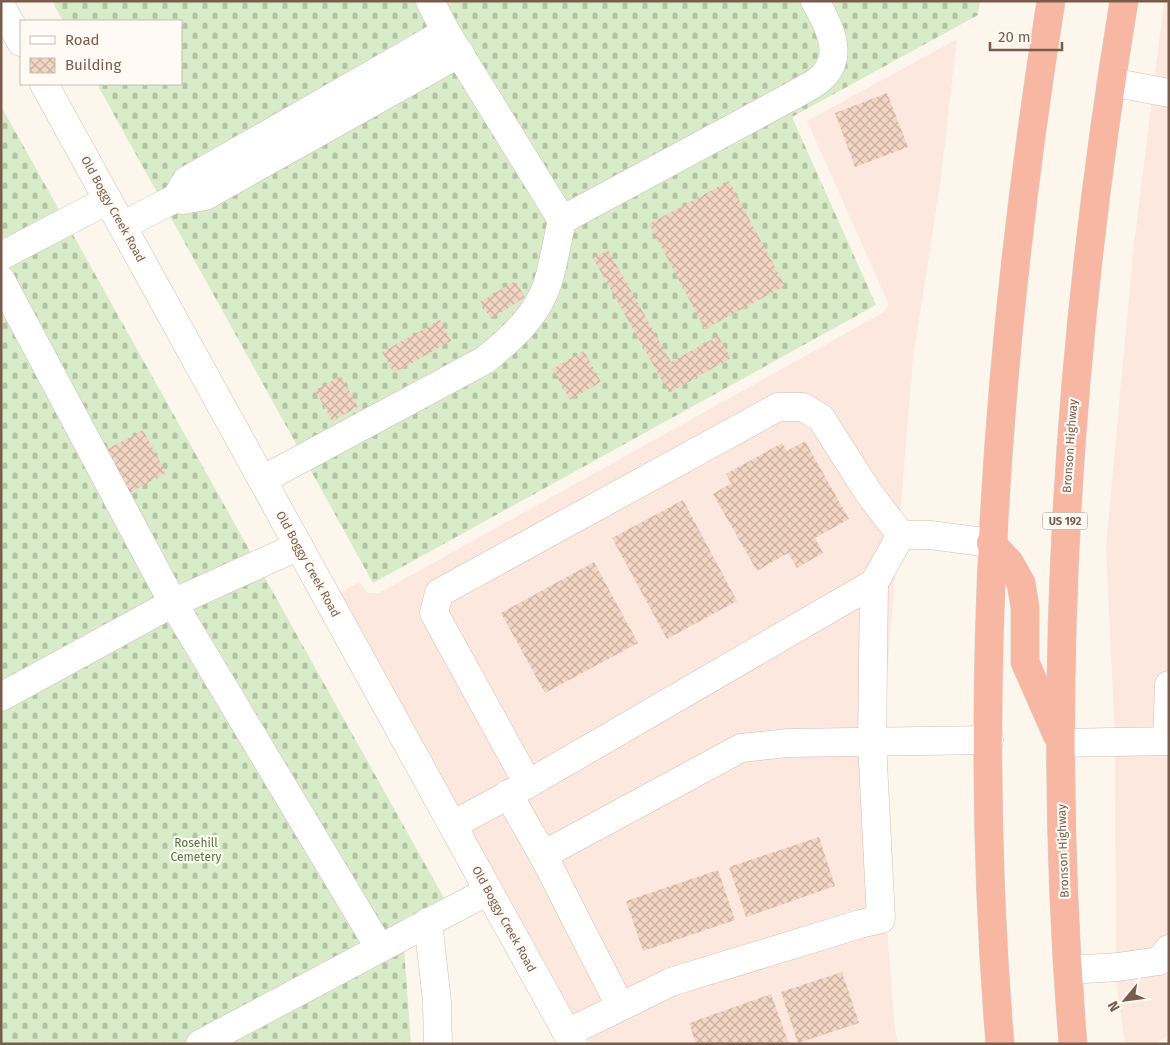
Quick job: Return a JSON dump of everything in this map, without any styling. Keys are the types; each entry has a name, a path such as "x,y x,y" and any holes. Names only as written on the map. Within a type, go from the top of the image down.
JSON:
{"highway":[{"path":"1000,1044 990,868 991,543 1001,399 1015,261 1031,127 1051,1"},
{"name":"Bronson Highway","path":"1073,1044 1064,882 1060,743 1063,554 1072,404 1086,259 1124,1"},
{"path":"991,543 1009,562 1021,583 1025,607 1025,662 1060,743"}],"street":[{"path":"262,480 485,360 511,338 536,307 548,283 562,220 453,43 430,1"},
{"path":"562,220 792,96 826,74 834,52 830,26 815,1"},
{"path":"1,6 13,39"},
{"path":"122,226 176,198 186,182 453,43"},
{"path":"1111,82 1169,93"},
{"name":"Old Boggy Creek Road","path":"45,85 570,1038"},
{"path":"1,256 108,200"},
{"path":"1,280 173,603 379,947"},
{"path":"620,1006 543,855 518,789 434,613 439,593 778,407 803,407 821,418 868,492 901,534 930,535 991,543"},
{"path":"570,1038 620,1006 671,982 881,919 872,743 874,583 901,534"},
{"path":"1,697 173,603 299,546"},
{"path":"452,825 518,789 874,583"},
{"path":"1060,743 1167,741 1169,685"},
{"path":"543,855 742,748 788,743 989,740"},
{"path":"200,1044 379,947 488,891"},
{"path":"428,922 437,1002 438,1044"},
{"path":"1068,970 1118,967 1159,961 1169,949"}],"shaded area":[{"path":"1164,1 1169,1 1169,1035 1153,1044 1125,1044 1116,980 1115,740 1106,547 1133,253"},
{"path":"957,39 940,185 913,359 887,674 882,861 895,1030 898,1044 590,1044 340,593 359,582 368,593 379,593 884,312 888,306 887,300 807,121"}],"green space":[{"path":"52,1 980,1 978,15 792,117 876,305 373,583 98,85 182,85 182,20 62,20"},
{"name":"Rosehill Cemetery","path":"1,106 444,898 402,920 411,1044 1,1044"}],"building":[{"path":"887,93 908,147 855,167 835,113"},
{"path":"729,181 785,286 705,329 649,224"},
{"path":"608,250 671,362 718,336 731,358 669,393 593,258"},
{"path":"515,281 525,297 491,319 480,302"},
{"path":"440,320 451,341 394,373 382,352"},
{"path":"584,351 601,382 570,400 552,369"},
{"path":"341,376 358,407 332,421 315,390"},
{"path":"143,430 166,473 124,496 100,453"},
{"path":"805,441 849,519 815,538 823,553 797,568 788,553 757,571 713,494 731,483 726,474 782,443 787,451"},
{"path":"683,500 737,601 667,639 612,538"},
{"path":"594,562 638,643 545,693 501,613"},
{"path":"819,837 835,886 746,917 729,867"},
{"path":"718,870 735,920 643,951 626,901"},
{"path":"842,972 859,1023 798,1043 781,992"},
{"path":"771,994 789,1044 696,1044 689,1023"}]}
